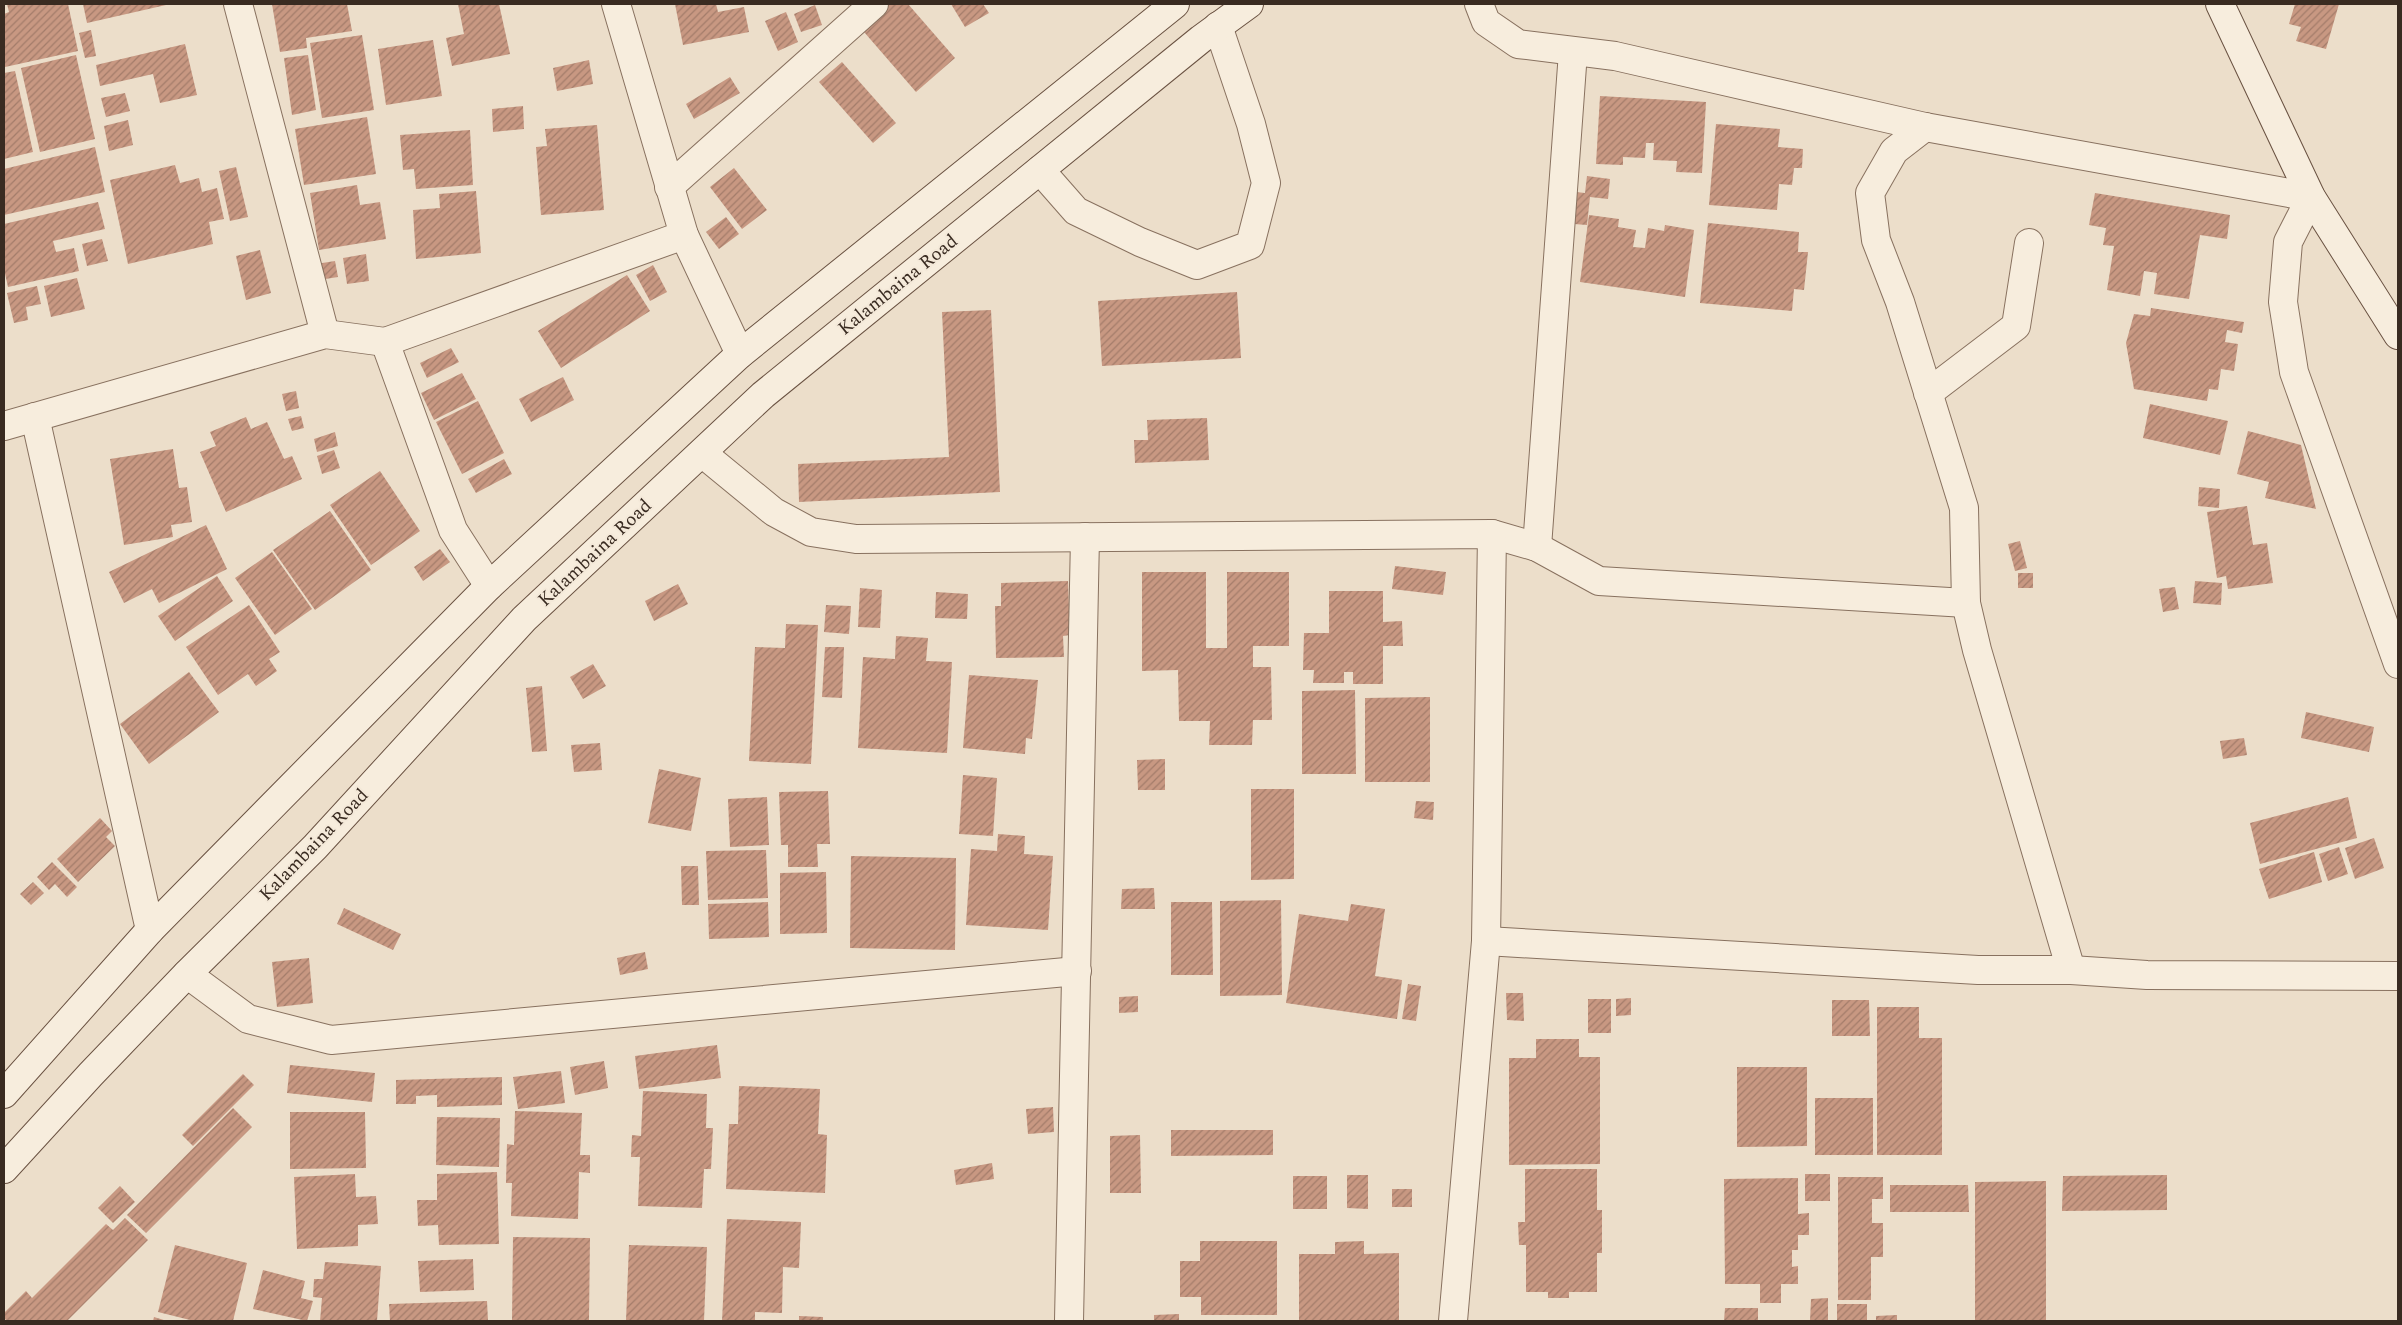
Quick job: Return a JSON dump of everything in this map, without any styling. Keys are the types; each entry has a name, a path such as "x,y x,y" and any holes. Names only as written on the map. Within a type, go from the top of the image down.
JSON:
{"street":[{"path":"238,4 325,334"},
{"path":"616,4 684,236 740,354"},
{"path":"669,187 874,4"},
{"path":"4,1094 150,930 489,586 740,354 1175,4"},
{"name":"Kalambaina Road","path":"4,1169 91,1074 187,974 315,847 524,619 763,395 1218,26 1248,4"},
{"path":"1479,4 1486,22 1518,44 1615,56 1925,127 2311,197"},
{"path":"2220,4 2311,197 2398,335"},
{"path":"1040,170 1076,211 1140,242 1198,266 1250,245 1266,183 1251,124 1218,26"},
{"path":"1537,547 1573,52"},
{"path":"1925,127 1894,151 1870,193 1876,240 1900,302 1964,508 1966,603 1977,650 2071,970"},
{"path":"2311,197 2288,242 2283,302 2294,372 2398,664"},
{"path":"4,426 325,334 385,342 684,236"},
{"path":"1928,393 2016,326 2029,243"},
{"path":"385,342 453,530 489,586"},
{"path":"35,417 150,930"},
{"path":"702,453 774,512 811,532 856,539 1492,534 1537,547 1599,581 1966,603"},
{"path":"1453,1321 1486,941 1492,534"},
{"path":"1069,1321 1085,537"},
{"path":"1486,941 1978,970 2071,970 2147,975 2398,976"},
{"path":"187,974 248,1020 331,1040 1076,970"}],"building":[{"path":"7,4 68,4 78,51 5,67 4,14 9,12"},
{"path":"83,4 166,4 166,5 87,23"},
{"path":"272,4 347,4 352,31 306,38 307,48 280,52"},
{"path":"458,4 499,4 510,54 452,66 446,38 464,34"},
{"path":"675,4 716,4 718,12 744,7 749,32 683,45"},
{"path":"883,4 908,4 955,58 916,92 858,25"},
{"path":"951,4 983,4 989,13 965,27"},
{"path":"2295,4 2339,4 2326,49 2296,41 2301,27 2289,24"},
{"path":"815,5 822,25 801,32 794,14"},
{"path":"786,12 798,42 778,51 765,21"},
{"path":"91,30 96,56 85,58 79,33"},
{"path":"362,35 374,110 322,118 310,43"},
{"path":"433,40 442,96 386,105 378,49"},
{"path":"185,44 197,95 160,103 153,74 100,86 96,65"},
{"path":"76,55 95,139 40,152 21,68"},
{"path":"308,55 316,110 292,115 284,58"},
{"path":"589,60 593,84 557,91 553,68"},
{"path":"842,62 896,123 873,143 819,82"},
{"path":"15,71 33,152 4,159 4,73"},
{"path":"730,77 740,93 694,119 686,104"},
{"path":"125,93 130,111 106,117 101,98"},
{"path":"1600,96 1706,102 1702,173 1676,172 1677,161 1653,160 1654,143 1646,143 1645,158 1623,157 1623,165 1596,164"},
{"path":"523,106 524,129 493,132 492,109"},
{"path":"367,117 376,174 304,185 295,129"},
{"path":"128,120 133,145 109,151 104,126"},
{"path":"1716,124 1780,129 1778,147 1803,149 1802,168 1794,168 1792,185 1779,184 1777,210 1709,205"},
{"path":"597,125 604,210 541,215 536,147 547,146 545,129"},
{"path":"470,130 473,185 416,189 414,169 403,170 400,135"},
{"path":"95,147 105,192 4,215 4,169"},
{"path":"175,165 180,183 199,178 202,192 217,188 224,219 209,222 213,244 128,264 110,180"},
{"path":"236,167 248,217 230,221 219,171"},
{"path":"734,168 767,210 742,229 710,187"},
{"path":"1587,176 1610,179 1608,199 1590,197 1587,225 1574,224 1576,192 1585,193"},
{"path":"357,185 360,205 380,202 386,239 319,250 310,193"},
{"path":"476,191 481,253 416,259 413,210 440,208 439,194"},
{"path":"2095,193 2230,215 2227,239 2200,235 2189,299 2154,294 2157,273 2144,271 2140,296 2107,290 2114,246 2103,245 2106,228 2089,225"},
{"path":"98,202 105,229 53,241 56,252 74,248 79,271 8,287 4,269 4,224"},
{"path":"1589,215 1619,219 1618,227 1636,230 1633,247 1645,248 1648,228 1664,231 1665,225 1694,230 1685,297 1580,282"},
{"path":"726,217 739,234 719,249 706,232"},
{"path":"1708,223 1799,232 1798,252 1808,252 1804,290 1794,289 1792,311 1700,303"},
{"path":"102,239 108,261 87,266 82,244"},
{"path":"260,250 271,293 246,300 236,256"},
{"path":"366,254 369,281 347,284 343,258"},
{"path":"335,261 338,277 319,280 316,264"},
{"path":"653,265 667,292 650,301 636,275"},
{"path":"627,275 650,311 561,368 538,331"},
{"path":"77,278 85,309 51,317 44,286"},
{"path":"37,286 41,304 26,307 28,320 14,323 7,293"},
{"path":"1237,292 1241,358 1102,366 1098,301"},
{"path":"2151,308 2244,322 2242,333 2227,330 2225,342 2238,344 2234,371 2221,369 2218,390 2209,389 2207,401 2134,389 2126,343 2134,314 2150,316"},
{"path":"991,310 1000,492 799,502 798,464 949,457 942,312"},
{"path":"451,348 459,362 427,378 420,363"},
{"path":"462,373 476,399 434,420 421,393"},
{"path":"563,377 574,400 531,422 519,399"},
{"path":"296,391 299,408 286,411 282,394"},
{"path":"478,401 504,453 462,474 436,422"},
{"path":"2150,404 2228,421 2220,455 2143,438"},
{"path":"301,416 304,428 292,431 288,419"},
{"path":"246,417 251,429 267,422 284,459 292,456 302,479 226,512 200,452 216,446 210,432"},
{"path":"1207,418 1209,460 1135,463 1134,440 1148,440 1147,420"},
{"path":"2248,431 2301,445 2316,509 2265,498 2269,482 2237,474"},
{"path":"335,432 338,446 317,452 314,439"},
{"path":"173,449 179,488 187,487 192,522 171,525 173,537 124,545 110,459"},
{"path":"334,450 340,468 322,474 317,456"},
{"path":"504,459 512,474 476,493 468,479"},
{"path":"380,471 420,531 371,565 330,505"},
{"path":"2199,487 2220,489 2219,508 2198,506"},
{"path":"2247,506 2253,545 2267,543 2273,583 2228,589 2226,576 2217,578 2207,512"},
{"path":"330,511 371,570 315,610 273,550"},
{"path":"206,525 227,569 159,603 152,589 124,603 109,572"},
{"path":"2020,541 2027,568 2015,571 2008,544"},
{"path":"440,549 450,562 423,581 414,567"},
{"path":"272,552 312,609 275,635 235,578"},
{"path":"1395,566 1446,572 1443,595 1392,589"},
{"path":"1142,572 1206,572 1206,648 1227,648 1227,572 1289,572 1289,646 1253,646 1253,667 1271,667 1272,720 1253,720 1252,745 1209,745 1210,721 1179,721 1178,670 1142,671"},
{"path":"2018,573 2033,573 2033,588 2018,588"},
{"path":"217,576 233,601 175,641 158,616"},
{"path":"1068,581 1070,635 1063,636 1064,657 996,658 995,606 1001,606 1001,583"},
{"path":"2195,581 2222,583 2221,605 2193,603"},
{"path":"678,584 688,604 654,621 645,601"},
{"path":"2175,587 2179,609 2163,612 2159,589"},
{"path":"860,588 882,590 880,628 858,627"},
{"path":"1329,591 1383,591 1383,622 1402,621 1403,646 1383,646 1383,684 1353,684 1353,672 1344,672 1344,683 1313,683 1314,670 1303,670 1304,633 1329,633"},
{"path":"936,592 968,594 967,619 935,618"},
{"path":"249,605 280,652 269,659 277,671 256,686 248,674 218,695 186,647"},
{"path":"826,605 851,606 849,634 824,632"},
{"path":"786,624 818,625 811,764 749,761 755,647 785,648"},
{"path":"896,636 928,638 926,661 952,662 947,753 858,748 863,657 895,659"},
{"path":"825,647 844,647 842,698 822,697"},
{"path":"593,664 606,686 583,699 570,677"},
{"path":"189,672 219,712 149,764 120,724"},
{"path":"969,675 1038,680 1032,739 1026,738 1025,754 963,748"},
{"path":"542,686 547,751 532,752 526,688"},
{"path":"1355,690 1356,774 1302,774 1302,691"},
{"path":"1430,697 1430,782 1365,782 1365,698"},
{"path":"2306,712 2374,727 2369,752 2301,738"},
{"path":"2244,738 2247,755 2223,759 2220,741"},
{"path":"600,743 602,770 574,772 571,745"},
{"path":"1165,759 1165,790 1138,790 1137,760"},
{"path":"659,769 701,778 691,831 648,823"},
{"path":"963,775 997,778 993,836 959,834"},
{"path":"1251,789 1294,789 1294,879 1251,880"},
{"path":"828,791 830,844 817,844 818,867 788,867 788,845 781,845 779,792"},
{"path":"767,797 769,845 730,847 728,799"},
{"path":"2348,797 2357,838 2260,864 2250,823"},
{"path":"1416,801 1434,802 1433,820 1414,818"},
{"path":"100,818 112,831 106,837 115,846 78,882 57,859"},
{"path":"998,834 1025,836 1024,854 1053,856 1048,930 966,925 971,849 997,851"},
{"path":"2374,838 2384,868 2355,879 2345,848"},
{"path":"2339,847 2348,874 2328,881 2319,854"},
{"path":"766,850 768,898 708,900 706,851"},
{"path":"2314,852 2322,882 2269,899 2259,869"},
{"path":"851,856 956,858 955,950 850,948"},
{"path":"52,862 77,887 67,897 55,884 49,890 37,877"},
{"path":"681,866 698,866 699,905 682,905"},
{"path":"826,872 827,933 780,934 780,873"},
{"path":"33,882 44,893 31,905 20,894"},
{"path":"1154,888 1155,909 1121,909 1122,889"},
{"path":"1281,900 1282,995 1220,996 1220,901"},
{"path":"768,902 769,937 709,939 708,904"},
{"path":"1171,902 1212,902 1213,975 1171,975"},
{"path":"1351,904 1385,909 1375,976 1402,980 1397,1019 1286,1003 1299,914 1348,921"},
{"path":"344,908 401,934 393,950 337,924"},
{"path":"645,952 648,969 620,975 617,958"},
{"path":"309,958 313,1003 277,1007 272,962"},
{"path":"1408,984 1421,986 1416,1021 1402,1019"},
{"path":"1506,993 1523,993 1524,1021 1507,1020"},
{"path":"1138,996 1138,1012 1119,1013 1119,997"},
{"path":"1631,998 1631,1015 1616,1016 1616,999"},
{"path":"1588,999 1611,999 1611,1033 1588,1033"},
{"path":"1832,1000 1869,1000 1870,1036 1832,1036"},
{"path":"1877,1007 1919,1007 1919,1038 1942,1038 1942,1155 1877,1155"},
{"path":"1536,1039 1579,1039 1579,1057 1600,1057 1600,1164 1509,1165 1509,1058 1536,1058"},
{"path":"717,1045 721,1078 639,1089 635,1056"},
{"path":"604,1061 608,1088 575,1095 570,1067"},
{"path":"290,1065 375,1073 372,1102 287,1093"},
{"path":"1737,1067 1807,1067 1807,1146 1737,1147"},
{"path":"561,1071 565,1103 518,1109 513,1077"},
{"path":"243,1074 254,1085 193,1146 182,1135"},
{"path":"502,1077 502,1105 437,1107 437,1095 416,1096 416,1104 396,1104 396,1080"},
{"path":"739,1086 820,1089 818,1134 827,1135 825,1193 726,1189 729,1124 738,1124"},
{"path":"643,1091 707,1094 706,1128 713,1128 711,1169 704,1169 702,1208 638,1206 640,1157 631,1157 632,1135 641,1136"},
{"path":"1815,1098 1873,1098 1873,1155 1815,1155"},
{"path":"1053,1107 1054,1132 1028,1134 1026,1109"},
{"path":"233,1108 252,1127 146,1233 127,1215"},
{"path":"515,1111 582,1113 580,1155 590,1155 590,1173 579,1172 578,1219 511,1216 512,1183 506,1183 507,1144 514,1145"},
{"path":"290,1112 365,1112 366,1168 290,1169"},
{"path":"437,1117 500,1118 499,1167 436,1165"},
{"path":"1171,1130 1273,1130 1273,1155 1171,1156"},
{"path":"1140,1135 1141,1193 1110,1193 1110,1136"},
{"path":"992,1163 994,1179 956,1185 954,1170"},
{"path":"1525,1169 1597,1169 1597,1210 1602,1210 1602,1253 1597,1253 1597,1292 1569,1292 1569,1298 1548,1298 1548,1292 1526,1292 1526,1245 1519,1245 1518,1222 1525,1222"},
{"path":"497,1172 499,1244 439,1245 438,1225 418,1226 417,1200 437,1200 437,1174"},
{"path":"355,1174 356,1197 376,1196 378,1224 358,1225 358,1246 297,1249 294,1177"},
{"path":"1805,1174 1830,1174 1830,1201 1805,1201"},
{"path":"1347,1175 1368,1175 1368,1209 1347,1208"},
{"path":"2167,1175 2167,1210 2062,1211 2063,1176"},
{"path":"1293,1176 1327,1176 1327,1209 1293,1209"},
{"path":"1838,1177 1883,1177 1883,1199 1872,1199 1872,1223 1883,1223 1883,1257 1871,1257 1871,1300 1838,1300"},
{"path":"1798,1178 1798,1214 1809,1213 1809,1235 1798,1235 1798,1250 1792,1250 1792,1267 1798,1266 1798,1284 1781,1284 1781,1303 1760,1303 1760,1284 1725,1284 1724,1179"},
{"path":"2046,1181 2046,1321 1975,1321 1975,1182"},
{"path":"1890,1185 1968,1185 1969,1212 1890,1212"},
{"path":"120,1186 135,1202 113,1223 98,1208"},
{"path":"1392,1189 1412,1189 1412,1207 1392,1207"},
{"path":"125,1218 148,1240 67,1321 7,1321 4,1318 4,1313 26,1291 32,1298 106,1224 113,1230"},
{"path":"727,1219 801,1222 799,1268 783,1267 782,1313 755,1312 755,1321 722,1321"},
{"path":"513,1237 590,1238 589,1321 512,1321"},
{"path":"1200,1241 1277,1241 1277,1315 1201,1315 1201,1297 1180,1297 1180,1261 1200,1261"},
{"path":"1364,1241 1364,1254 1399,1253 1399,1321 1299,1321 1299,1254 1335,1254 1335,1242"},
{"path":"175,1245 247,1263 233,1321 194,1321 158,1312"},
{"path":"629,1245 707,1247 704,1321 626,1321"},
{"path":"473,1259 474,1290 420,1292 418,1261"},
{"path":"325,1262 381,1266 377,1321 320,1321 322,1298 313,1297 314,1279 323,1279"},
{"path":"263,1270 305,1281 301,1298 313,1301 307,1321 253,1309"},
{"path":"1828,1298 1828,1321 1810,1321 1811,1299"},
{"path":"487,1301 488,1321 390,1321 389,1304"},
{"path":"1837,1304 1867,1304 1867,1321 1837,1321"},
{"path":"1725,1308 1758,1308 1758,1321 1724,1321"},
{"path":"1179,1314 1179,1321 1154,1321 1154,1315"},
{"path":"1897,1315 1897,1321 1876,1321 1876,1316"},
{"path":"799,1316 823,1317 823,1321 799,1321"},
{"path":"154,1317 167,1321 153,1321"}]}
